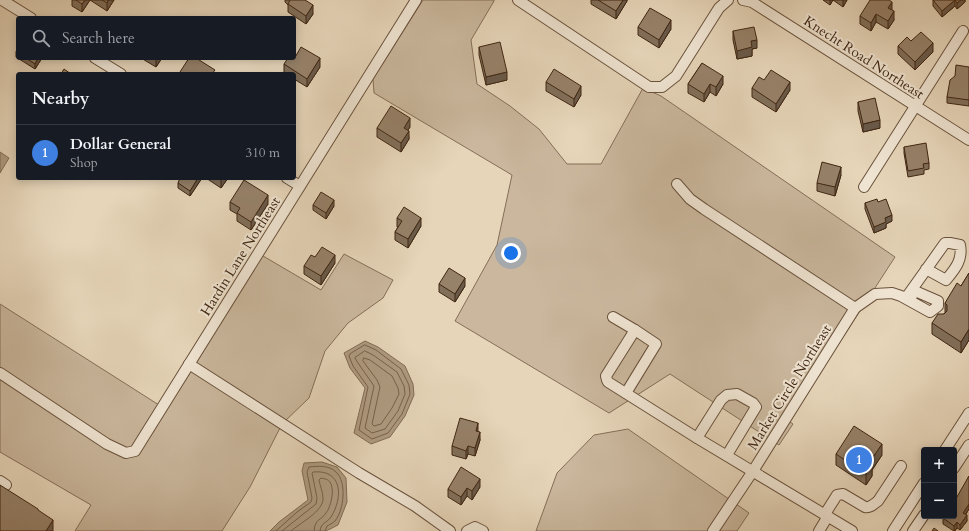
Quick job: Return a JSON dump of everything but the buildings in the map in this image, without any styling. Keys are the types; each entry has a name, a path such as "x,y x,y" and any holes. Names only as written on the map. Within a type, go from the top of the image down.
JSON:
{"street":[{"path":"2,0 28,16"},
{"name":"Hardin Lane Northeast","path":"0,373 107,444 126,453 135,451 416,0"},
{"path":"518,0 648,87 662,87 676,76 719,8 728,0"},
{"name":"Knecht Road Northeast","path":"743,0 752,2 969,140"},
{"path":"864,187 963,30"},
{"path":"98,60 118,72"},
{"path":"290,180 300,186"},
{"path":"676,184 690,199 704,209 855,308"},
{"path":"907,299 926,269"},
{"name":"Market Circle Northeast","path":"713,531 753,471 855,308 875,294 892,293 907,299 941,319"},
{"path":"613,316 656,344 626,393"},
{"path":"635,330 606,376 608,382 697,438 852,531"},
{"path":"189,364 360,473 415,506 450,531"},
{"path":"697,438 726,394 737,394 753,403 756,407 755,410 727,455"},
{"path":"947,447 969,413"},
{"path":"957,463 969,445"},
{"path":"819,531 837,495 843,494 868,508 878,501 901,466"},
{"path":"893,531 921,488"},
{"path":"913,531 921,519"},
{"path":"467,531 475,527 483,531"}],"shaded area":[{"path":"423,0 494,0 471,40 477,84 510,106 539,129 567,164 601,164 643,88 661,96 895,257 814,382 785,418 793,424 779,445 670,374 609,413 455,321 497,245 512,175 374,93 373,79"},
{"path":"258,253 321,290 344,254 393,280 383,298 348,323 325,351 309,398 282,424 250,487 222,531 75,531 91,505 0,452 0,304 159,405"},
{"path":"628,429 749,513 737,531 536,531 557,473 594,435"}],"water":[{"path":"0,152 9,158 0,173"},
{"path":"365,341 378,347 405,366 413,384 414,395 405,416 390,437 371,444 354,433 365,388 350,368 344,353"},
{"path":"322,462 337,467 346,478 347,502 338,525 326,531 270,531 279,522 308,500 302,471 304,463"}],"place":[{"name":"Dollar General","path":"859,460"}]}
